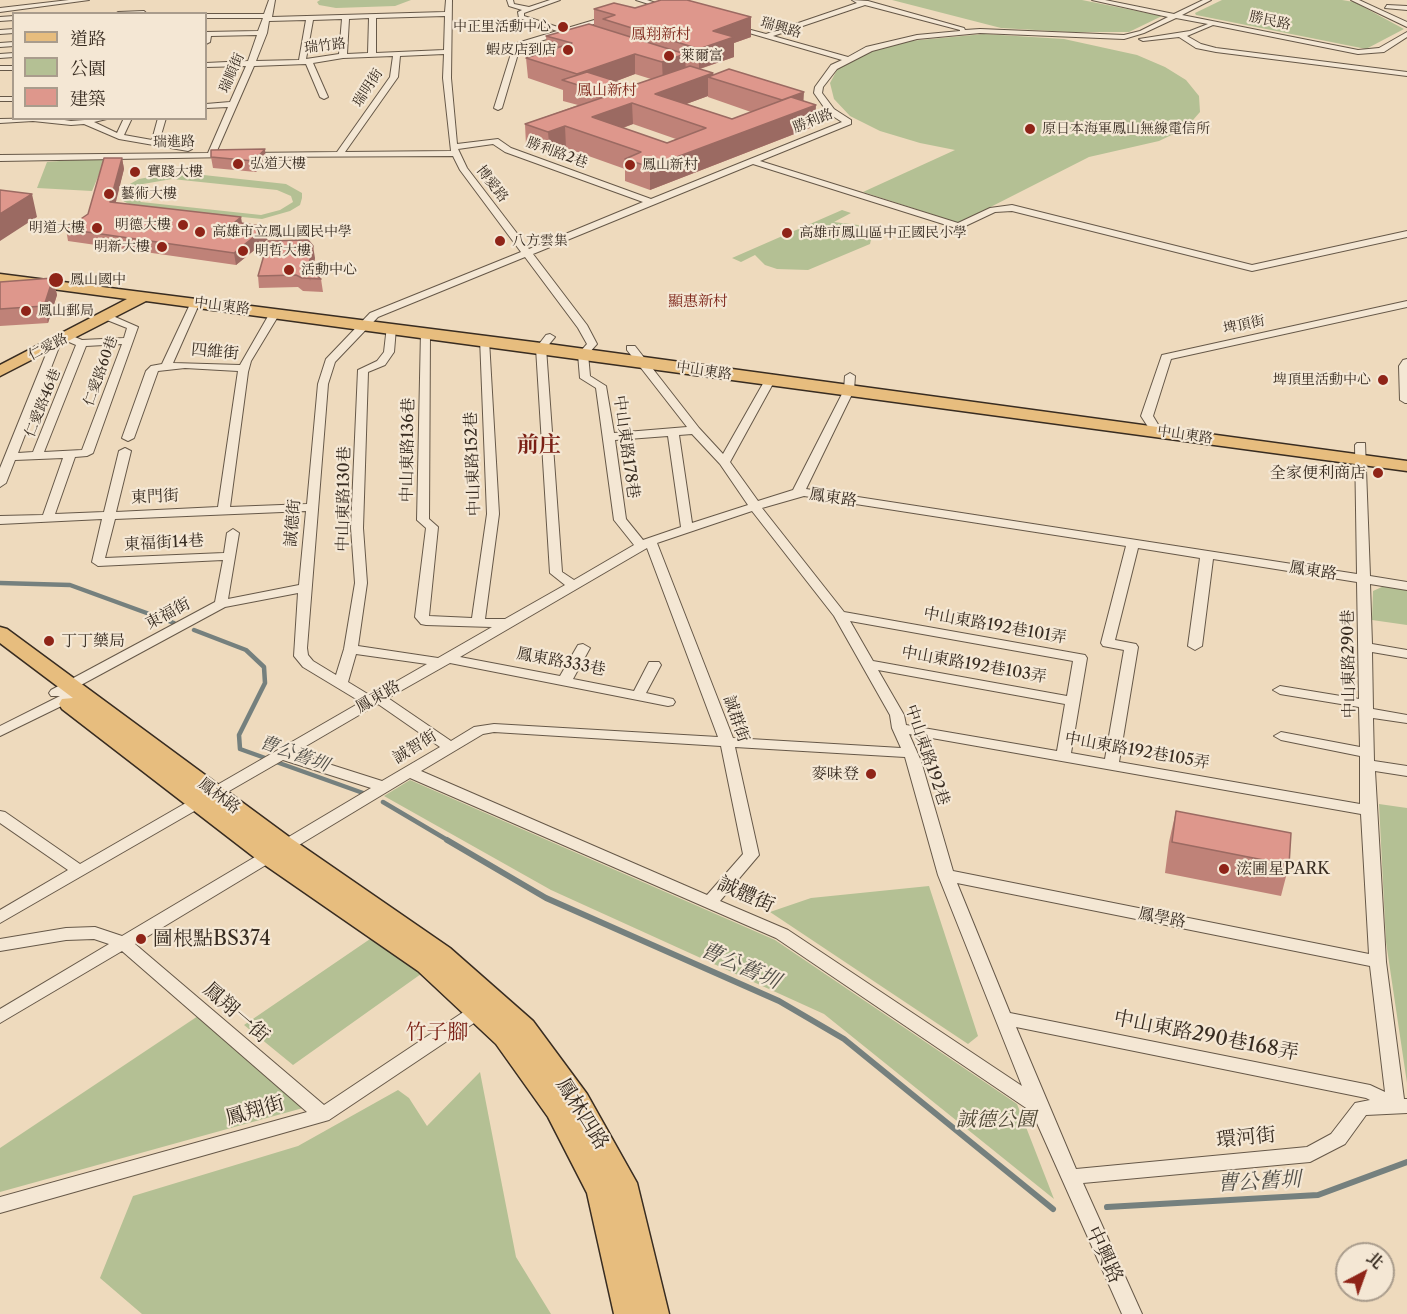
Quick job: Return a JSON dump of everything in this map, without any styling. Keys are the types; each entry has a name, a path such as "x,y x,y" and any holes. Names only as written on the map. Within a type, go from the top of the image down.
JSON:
{"main road":[{"name":"中山東路","path":"0,265 151,291 546,342 588,349 642,363 770,380 849,383 1147,416 1361,453 1407,466"},
{"name":"中山東路","path":"0,278 151,291 195,302 275,313 369,320 391,328 484,340 546,342"},
{"name":"仁愛路","path":"0,371 151,291"},
{"name":"中山東路","path":"588,349 631,348 1156,431 1361,453 1407,452"},
{"name":"鳳林路","path":"0,633 67,692 276,850 434,959"},
{"name":"鳳林路","path":"0,650 67,692"},
{"name":"鳳林四路","path":"434,959 487,1005 523,1028 577,1102 622,1183 653,1314"},
{"name":"鳳林四路","path":"487,1005 506,1037 558,1109 602,1191 630,1314"}],"street":[{"path":"0,10 86,0"},
{"name":"瑞順街","path":"212,153 251,64 272,0"},
{"name":"博愛路","path":"449,0 447,52 454,150 463,168 583,327 588,349"},
{"path":"510,0 511,5 528,9"},
{"path":"557,0 521,12 521,17 587,39"},
{"path":"855,0 867,1 969,32"},
{"name":"勝民路","path":"1095,0 1178,14 1369,53 1380,50 1407,34"},
{"name":"勝利路","path":"848,122 831,111 818,93 825,76 846,59 896,41 969,32 1124,37 1142,32 1208,0"},
{"path":"1353,0 1368,4 1407,25"},
{"path":"767,36 867,1"},
{"path":"641,4 653,4 681,12"},
{"path":"73,12 78,5"},
{"path":"1387,7 1407,8"},
{"path":"207,16 310,18 448,14"},
{"path":"498,108 517,46 620,15"},
{"path":"372,55 373,16"},
{"path":"343,56 346,17"},
{"path":"310,18 305,62 324,98"},
{"name":"瑞興路","path":"732,26 846,59"},
{"path":"1143,39 1181,34 1210,26"},
{"path":"207,36 208,34 263,33"},
{"path":"1181,34 1194,44 1216,50 1407,74"},
{"name":"瑞竹路","path":"207,65 305,62 343,56 447,52"},
{"name":"瑞明街","path":"341,152 394,77 397,54"},
{"path":"207,106 233,104"},
{"path":"819,113 848,122"},
{"path":"0,121 16,120"},
{"path":"40,120 62,123 97,120"},
{"path":"119,137 127,120"},
{"path":"155,143 161,120"},
{"path":"87,122 119,137 212,153"},
{"name":"勝利路","path":"369,320 526,252 848,122"},
{"path":"98,157 132,139"},
{"name":"勝利路2巷","path":"454,150 495,141 508,150 651,202"},
{"name":"瑞進路","path":"0,158 454,150"},
{"path":"752,161 959,226 993,210 1012,208 1252,268 1407,234"},
{"path":"166,366 195,302"},
{"name":"埤頂街","path":"1147,416 1163,360 1172,354 1407,304"},
{"path":"245,368 275,313"},
{"name":"仁愛路60巷","path":"70,454 87,453 128,341 132,325 106,316"},
{"name":"誠德街","path":"369,320 330,361 325,373 304,588 301,656 308,664 374,699 450,747"},
{"name":"中山東路130巷","path":"341,683 351,649 361,584 357,528 363,370 381,363 389,352 391,328"},
{"name":"中山東路136巷","path":"425,333 423,520 432,527 422,617 426,621 508,623"},
{"path":"0,483 61,340 82,343 128,341"},
{"name":"中山東路152巷","path":"478,622 493,514 484,340"},
{"path":"546,342 556,573 573,585"},
{"name":"仁愛路46巷","path":"37,456 82,343"},
{"name":"中山東路192巷","path":"631,348 694,430 724,462 754,506 840,615 897,715 899,728 911,753 946,875 1073,1186"},
{"name":"中山東路178巷","path":"588,349 585,378 601,386 602,389 620,520 646,544"},
{"path":"1407,362 1404,366 1407,400"},
{"name":"四維街","path":"128,438 151,371 166,366 245,368 224,510"},
{"path":"724,462 770,380"},
{"path":"798,493 849,383"},
{"path":"1147,416 1156,431"},
{"path":"609,437 694,430"},
{"path":"673,432 687,529"},
{"path":"108,516 125,451"},
{"name":"中山東路290巷","path":"1361,453 1368,810 1378,962 1402,1106"},
{"path":"10,458 70,454 48,518"},
{"name":"鳳東路","path":"207,798 374,699 646,544 798,493 1407,586"},
{"name":"東門街","path":"0,520 311,507"},
{"name":"東福街14巷","path":"108,516 98,562 230,556"},
{"path":"221,604 233,533"},
{"name":"誠群街","path":"646,544 726,741 751,855 710,902"},
{"path":"1111,765 1131,647 1108,643 1132,545"},
{"path":"1195,646 1207,555"},
{"name":"東福街","path":"0,732 221,604 304,588"},
{"name":"中山東路192巷101弄","path":"840,615 1080,658 1063,757"},
{"path":"1365,647 1407,654"},
{"path":"564,682 584,648"},
{"name":"鳳東路333巷","path":"351,649 443,660 668,702"},
{"name":"中山東路192巷103弄","path":"869,664 1073,701"},
{"path":"638,696 654,665"},
{"path":"1280,690 1407,719"},
{"name":"誠智街","path":"0,1017 479,730 494,728 911,753"},
{"name":"中山東路192巷105弄","path":"899,728 1368,810"},
{"path":"1281,736 1407,771"},
{"path":"281,754 384,787"},
{"name":"誠體街","path":"409,772 782,934 1039,1107"},
{"path":"0,917 207,798"},
{"path":"0,816 80,871"},
{"name":"鳳學路","path":"946,875 1378,962"},
{"path":"0,945 66,934 95,933 122,942"},
{"name":"鳳翔一街","path":"122,942 323,1115"},
{"name":"鳳翔街","path":"0,1205 323,1115 487,1005"},
{"name":"中山東路290巷168弄","path":"1004,1018 1370,1092 1402,1106"},
{"name":"環河街","path":"1073,1186 1310,1154 1338,1139 1361,1108 1402,1106"},
{"name":"中興路","path":"1073,1186 1132,1314"}],"green space":[{"path":"320,0 411,0 395,6 336,8 319,5 317,2"},
{"path":"892,0 1082,0 1162,16 1129,32 1070,32 1001,28"},
{"path":"1222,0 1342,0 1354,2 1404,29 1366,49 1196,15 1195,13"},
{"name":"原日本海軍鳳山無線電信所","path":"984,34 1064,39 1137,55 1165,67 1186,80 1199,96 1200,112 1186,128 1159,141 1089,157 959,223 863,192 955,150 920,143 880,131 850,116 834,99 830,83 837,70 854,58 878,48 909,41"},
{"path":"98,158 105,160 92,191 37,188 47,162"},
{"path":"176,172 286,184 302,193 302,198 300,205 290,211 262,219 133,206 123,201 128,185 139,179","holes":["172,179 277,190 291,196 293,202 280,210 261,215 141,202 133,194 143,184"]},
{"path":"842,210 851,213 834,222 858,225 867,230 872,235 870,244 808,270 777,269 765,265 755,255 741,262 732,258"},
{"path":"1384,586 1407,590 1407,625 1372,620 1373,591"},
{"name":"誠德公園","path":"410,780 775,940 1017,1104 1054,1199 824,1014 551,890 384,796"},
{"path":"1379,804 1407,808 1407,1083 1386,942"},
{"path":"929,886 978,1036 968,1044 770,912 811,898"},
{"path":"373,937 421,974 293,1065 244,1025"},
{"path":"198,1016 303,1108 0,1192 0,1148"},
{"path":"480,1072 516,1257 551,1314 142,1314 100,1278 133,1196 298,1146 398,1090 409,1098 427,1126"}],"building":[{"path":"661,0 687,0 751,17 713,31 734,37 699,49 603,19 615,15 594,9 614,3 635,8"},
{"path":"589,24 685,54 662,62 635,54 577,74 526,58 572,43 546,36"},
{"path":"690,66 713,73 655,94 732,119 791,97 816,105 650,167 625,159 641,152 565,126 548,132 525,124 610,95 562,80 587,72 631,86","holes":["632,103 706,128 667,143 592,117"]},
{"path":"729,69 804,92 782,100 708,77"},
{"path":"265,149 254,161 211,157 211,150"},
{"path":"104,158 122,158 110,202 241,217 235,222 266,227 234,253 66,229 88,214"},
{"path":"0,190 32,194 0,214"},
{"path":"308,240 313,246 308,268 321,279 302,278 296,275 258,276 268,241"},
{"path":"53,278 44,306 0,309 0,282"},
{"path":"1176,811 1291,833 1289,865 1172,842"}],"waterway":[{"name":"曹公舊圳","path":"0,583 70,585 174,623"},
{"name":"曹公舊圳","path":"194,630 246,650 264,667 265,683 239,735 240,749 363,793"},
{"name":"曹公舊圳","path":"383,802 449,841"},
{"name":"曹公舊圳","path":"447,840 546,898 779,1001 844,1039 1053,1209"},
{"name":"曹公舊圳","path":"1107,1207 1318,1195 1407,1162"}],"place":[{"name":"中正里活動中心","path":"563,27"},
{"name":"蝦皮店到店","path":"568,50"},
{"name":"萊爾富","path":"669,56"},
{"name":"原日本海軍鳳山無線電信所","path":"1030,129"},
{"name":"弘道大樓","path":"238,164"},
{"name":"鳳山新村","path":"630,165"},
{"name":"實踐大樓","path":"135,172"},
{"name":"藝術大樓","path":"109,194"},
{"name":"明德大樓","path":"183,225"},
{"name":"明道大樓","path":"97,228"},
{"name":"高雄市立鳳山國民中學","path":"200,232"},
{"name":"高雄市鳳山區中正國民小學","path":"787,233"},
{"name":"八方雲集","path":"500,241"},
{"name":"明新大樓","path":"162,247"},
{"name":"明哲大樓","path":"243,251"},
{"name":"活動中心","path":"289,270"},
{"name":"鳳山國中","path":"56,280"},
{"name":"鳳山郵局","path":"26,311"},
{"name":"埤頂里活動中心","path":"1383,380"},
{"name":"全家便利商店","path":"1378,473"},
{"name":"丁丁藥局","path":"49,641"},
{"name":"麥味登","path":"871,774"},
{"name":"浤圃星PARK","path":"1224,869"},
{"name":"圖根點BS374","path":"141,939"}],"district":[{"name":"鳳翔新村","path":"661,35"},
{"name":"鳳山新村","path":"607,91"},
{"name":"顯惠新村","path":"698,302"},
{"name":"前庄","path":"539,446"},
{"name":"竹子腳","path":"437,1033"}]}
